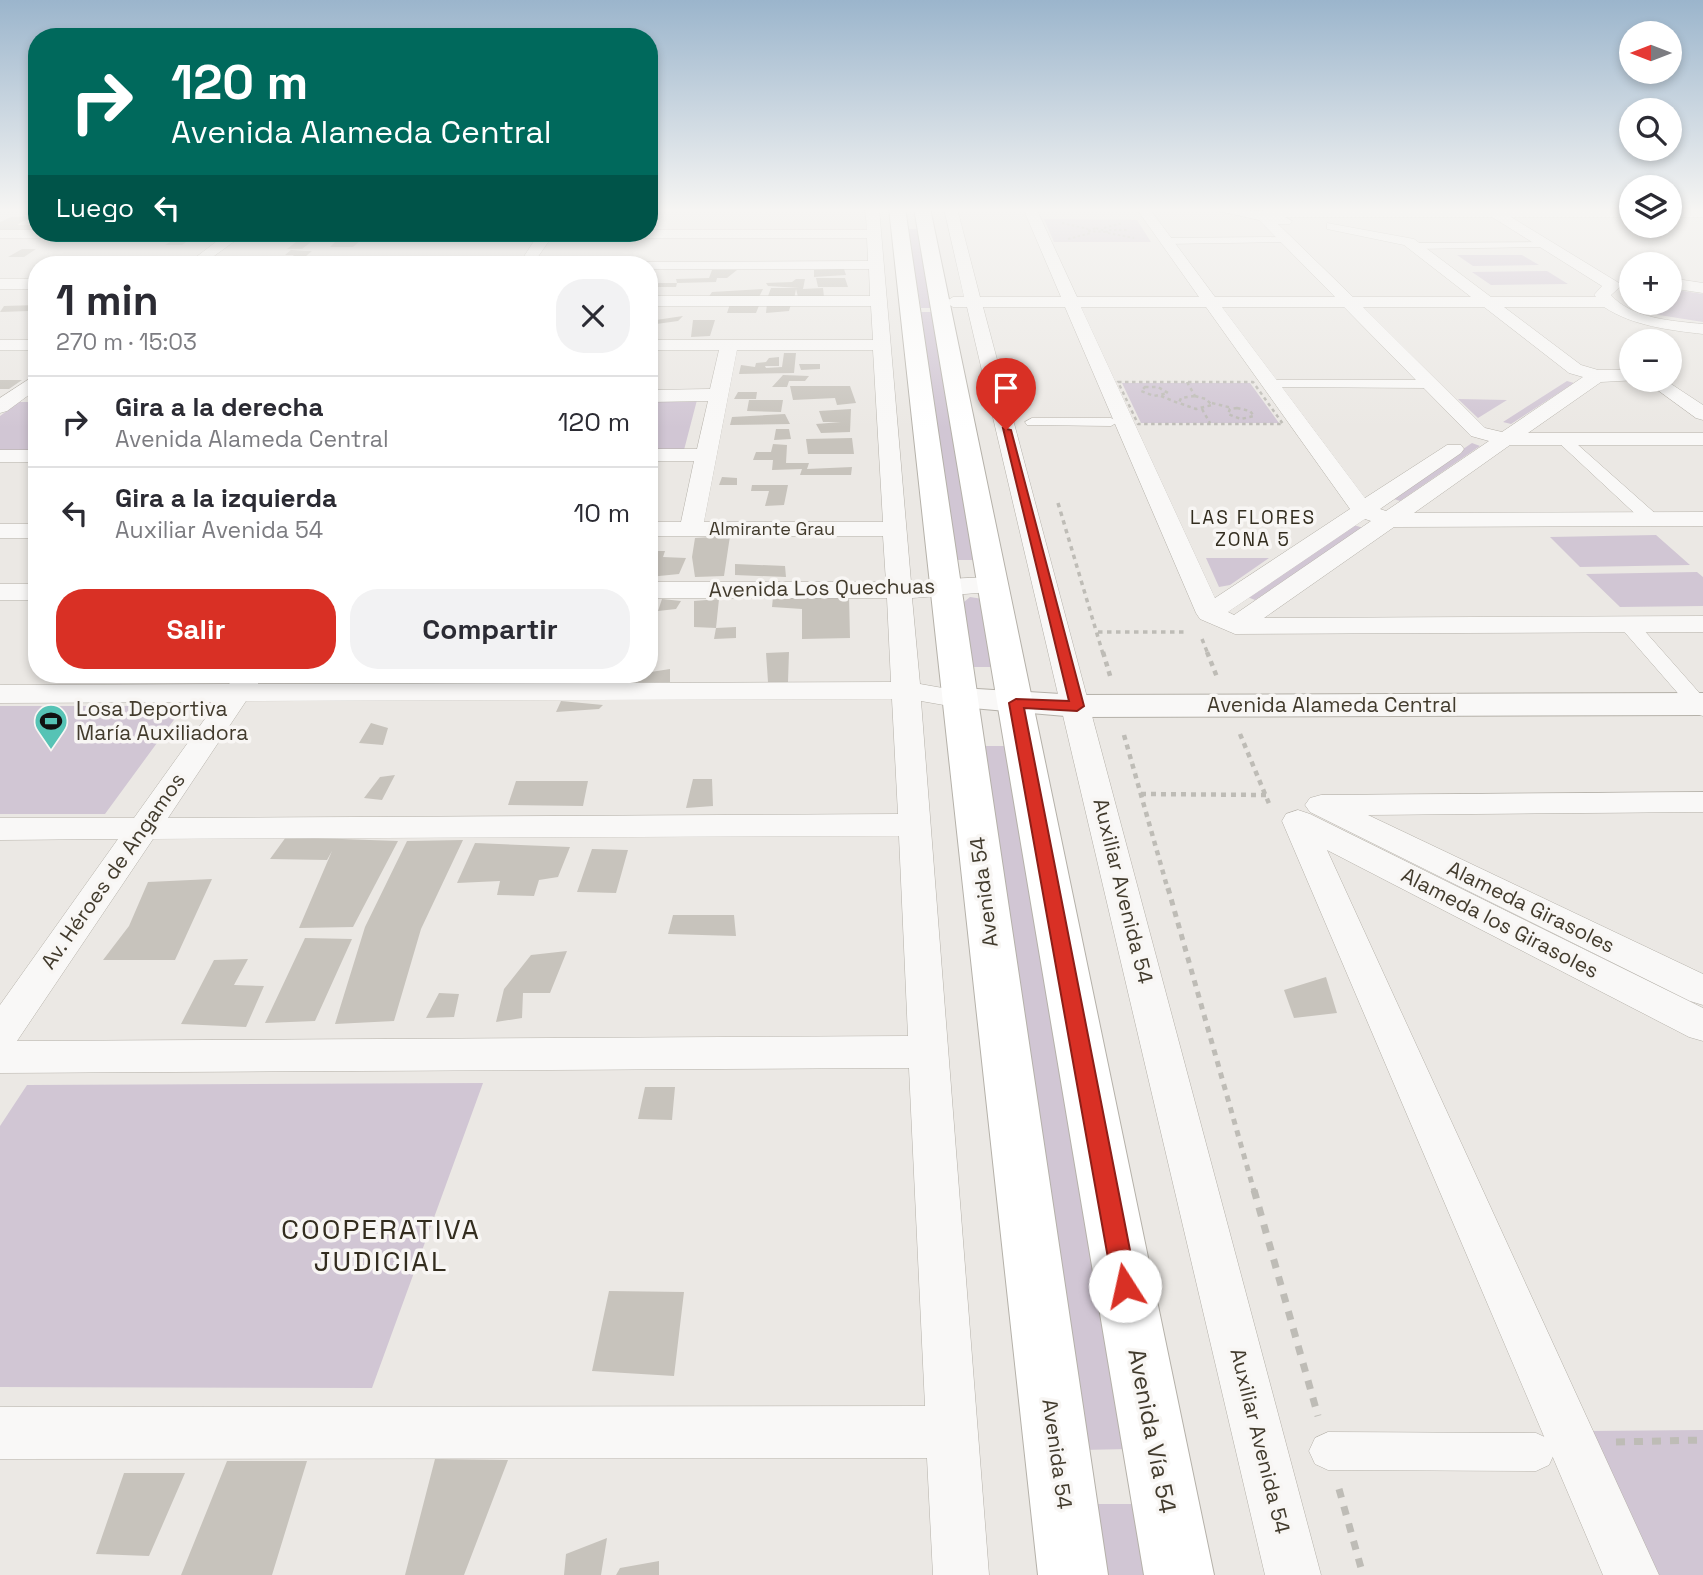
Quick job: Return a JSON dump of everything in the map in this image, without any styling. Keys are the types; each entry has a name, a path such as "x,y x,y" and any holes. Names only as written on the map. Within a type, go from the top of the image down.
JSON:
{"main road":[{"name":"Avenida 54","path":"907,282 961,699 1004,1061 1073,1575"},
{"path":"949,282 957,302 995,586"},
{"name":"Avenida Vía 54","path":"995,586 1179,1575"}],"street":[{"path":"876,282 900,590 961,1575"},
{"name":"Auxiliar Avenida 54","path":"955,282 957,302 1077,706 1293,1575"},
{"path":"1061,282 1204,622"},
{"path":"1194,282 1362,510 1389,520 1703,519"},
{"path":"1328,282 1478,432 1503,439 1703,439"},
{"path":"1460,282 1575,369 1597,376 1619,376"},
{"path":"0,284 28,284"},
{"path":"1606,302 1602,295 1604,290 1619,284"},
{"path":"1682,285 1703,288"},
{"path":"658,301 878,301"},
{"path":"957,302 1606,302 1637,317 1703,329"},
{"path":"0,345 28,345"},
{"path":"658,345 881,345"},
{"path":"691,529 729,345"},
{"path":"1204,622 1362,510 1575,369"},
{"path":"1235,626 1597,376"},
{"path":"1270,384 1429,384"},
{"path":"7,402 28,387"},
{"path":"1671,392 1703,414"},
{"path":"658,396 719,395"},
{"path":"7,402 28,398"},
{"path":"1032,422 1111,422"},
{"path":"1563,439 1651,519"},
{"path":"658,455 707,455"},
{"path":"0,456 28,456"},
{"name":"Almirante Grau","path":"658,529 895,529"},
{"path":"0,531 28,531"},
{"name":"Avenida Los Quechuas","path":"658,590 926,590 946,586 995,586"},
{"path":"0,592 28,592"},
{"path":"1204,622 1235,626 1703,624"},
{"path":"1628,624 1701,706"},
{"path":"0,694 244,684 906,690 961,699"},
{"name":"Av. Héroes de Angamos","path":"0,1035 244,684"},
{"name":"Avenida Alameda Central","path":"961,699 1077,706 1701,706"},
{"path":"1631,1575 1295,807 1703,802"},
{"name":"Alameda Girasoles","path":"1295,807 1703,991"},
{"name":"Alameda los Girasoles","path":"1295,807 1703,1026"},
{"path":"0,829 914,825"},
{"path":"0,1057 929,1052"},
{"path":"0,1433 951,1432"},
{"path":"1332,1465 1536,1452"}],"path":[{"path":"1118,382 1187,382 1253,382 1283,424 1138,424 1118,382"},
{"path":"1187,382 1195,396"},
{"path":"1161,396 1167,394 1167,391 1153,387 1141,390 1145,394 1161,396 1202,409 1211,424"},
{"path":"1179,403 1181,398 1195,396 1233,409 1246,409 1254,416 1245,419 1233,417 1227,412 1233,409"},
{"path":"1202,409 1212,403"},
{"path":"1057,501 1098,632 1204,622"},
{"path":"1124,732 1363,1575"},
{"path":"1141,794 1295,807"},
{"path":"1603,1442 1703,1440"}],"shaded area":[{"path":"916,282 927,282 932,308 921,308"},
{"path":"1486,282 1564,282 1568,284 1491,285"},
{"path":"1682,291 1703,294 1703,322 1659,315 1682,315"},
{"path":"921,312 933,312 976,560 957,560"},
{"path":"1567,381 1574,383 1511,424 1503,422"},
{"path":"1122,383 1250,383 1279,423 1141,423"},
{"path":"1458,399 1507,400 1478,418"},
{"path":"697,400 684,450 658,450 658,401"},
{"path":"19,402 28,402 28,450 0,450 0,416"},
{"path":"1472,443 1480,446 1400,501 1391,498"},
{"path":"1354,525 1363,528 1255,600 1245,596"},
{"path":"1656,535 1690,565 1580,567 1550,537"},
{"path":"1206,558 1269,558 1230,585 1219,587"},
{"path":"1697,572 1703,577 1703,606 1620,607 1586,574"},
{"path":"970,597 983,599 996,667 973,667 964,602"},
{"path":"0,706 184,706 105,814 0,814"},
{"path":"983,746 1008,746 1129,1449 1082,1450"},
{"path":"483,1083 372,1388 0,1387 0,1126 27,1085"},
{"path":"1703,1430 1703,1575 1656,1575 1590,1431"},
{"path":"1091,1504 1138,1504 1150,1575 1101,1575"}],"building":[{"path":"677,282 716,282 716,282"},
{"path":"804,282 803,289 823,288 824,297 798,297 796,289 794,299 767,299 771,288 800,288 768,286 766,283"},
{"path":"817,282 846,282 848,287 818,287"},
{"path":"658,283 677,283 676,287 658,287"},
{"path":"763,289 759,297 708,298 712,292"},
{"path":"731,301 760,303 756,313 727,313"},
{"path":"767,303 791,304 789,311 766,313"},
{"path":"28,305 28,311 0,312 4,306"},
{"path":"683,316 678,321 658,324 658,320"},
{"path":"693,320 715,320 710,336 691,337"},
{"path":"784,353 796,353 794,373 739,374 741,365 755,367 756,363 766,362 769,358 779,357 779,366 765,366 766,368 782,367"},
{"path":"799,364 820,364 820,369 801,370"},
{"path":"783,375 809,376 805,381 789,381 787,387 772,387"},
{"path":"0,380 22,380 9,389 0,389"},
{"path":"790,386 850,386 856,403 837,405 835,398 793,400"},
{"path":"738,392 757,392 756,399 734,399"},
{"path":"749,400 783,400 781,412 747,411"},
{"path":"851,409 850,432 821,433 816,424 841,422 823,422 819,411"},
{"path":"785,414 790,424 730,425 732,417"},
{"path":"776,429 789,429 791,439 774,440"},
{"path":"852,438 854,454 808,454 806,439"},
{"path":"773,444 787,445 786,463 809,463 807,469 852,467 851,475 800,475 802,469 772,470 773,460 753,460 756,452 771,452"},
{"path":"722,477 737,478 737,485 719,485"},
{"path":"752,485 788,485 784,505 765,506 769,491 751,491"},
{"path":"730,536 724,576 695,577 692,557 695,538"},
{"path":"658,551 665,551 663,557 686,558 679,574 658,576"},
{"path":"735,564 785,566 786,577 735,575"},
{"path":"849,596 850,638 802,639 802,609 772,607 773,597"},
{"path":"662,599 681,601 676,609 658,611"},
{"path":"719,599 716,628 694,627 694,601"},
{"path":"736,627 736,638 714,639 716,628"},
{"path":"789,652 788,682 768,682 766,653"},
{"path":"670,669 670,682 658,682 658,671"},
{"path":"561,701 603,705 599,709 556,712"},
{"path":"371,723 388,728 383,745 359,743"},
{"path":"395,775 382,800 364,798 380,777"},
{"path":"693,779 712,779 713,806 686,808"},
{"path":"516,781 588,781 583,806 508,805"},
{"path":"286,837 398,841 353,927 299,928 332,851 327,860 270,859"},
{"path":"463,840 421,929 394,1021 335,1024 365,927 407,841"},
{"path":"475,843 570,847 558,877 539,880 534,896 497,895 500,881 457,883"},
{"path":"592,849 628,850 616,893 577,892"},
{"path":"212,879 175,960 103,960 129,926 148,882"},
{"path":"673,915 734,915 736,936 668,934"},
{"path":"305,938 352,939 315,1021 265,1023"},
{"path":"567,951 550,993 523,993 522,1018 496,1022 504,989 531,955"},
{"path":"248,959 234,985 264,986 246,1027 181,1024 214,960"},
{"path":"1326,977 1337,1013 1294,1018 1284,990"},
{"path":"439,993 459,994 454,1017 426,1018"},
{"path":"645,1087 675,1087 672,1120 638,1119"},
{"path":"609,1291 684,1292 674,1376 592,1371"},
{"path":"435,1459 508,1460 464,1575 405,1575"},
{"path":"227,1461 307,1461 272,1575 181,1575"},
{"path":"124,1473 185,1473 149,1556 96,1554"},
{"path":"607,1538 601,1575 564,1575 566,1554"},
{"path":"659,1561 659,1575 616,1575 620,1568"}],"place":[{"name":"Losa Deportiva María Auxiliadora","path":"51,751"}],"district":[{"name":"LAS FLORES ZONA 5","path":"1253,528"},
{"name":"COOPERATIVA JUDICIAL","path":"381,1245"}],"route":[{"path":"1006,430 1077,706 1016,703 1125,1286"}]}
